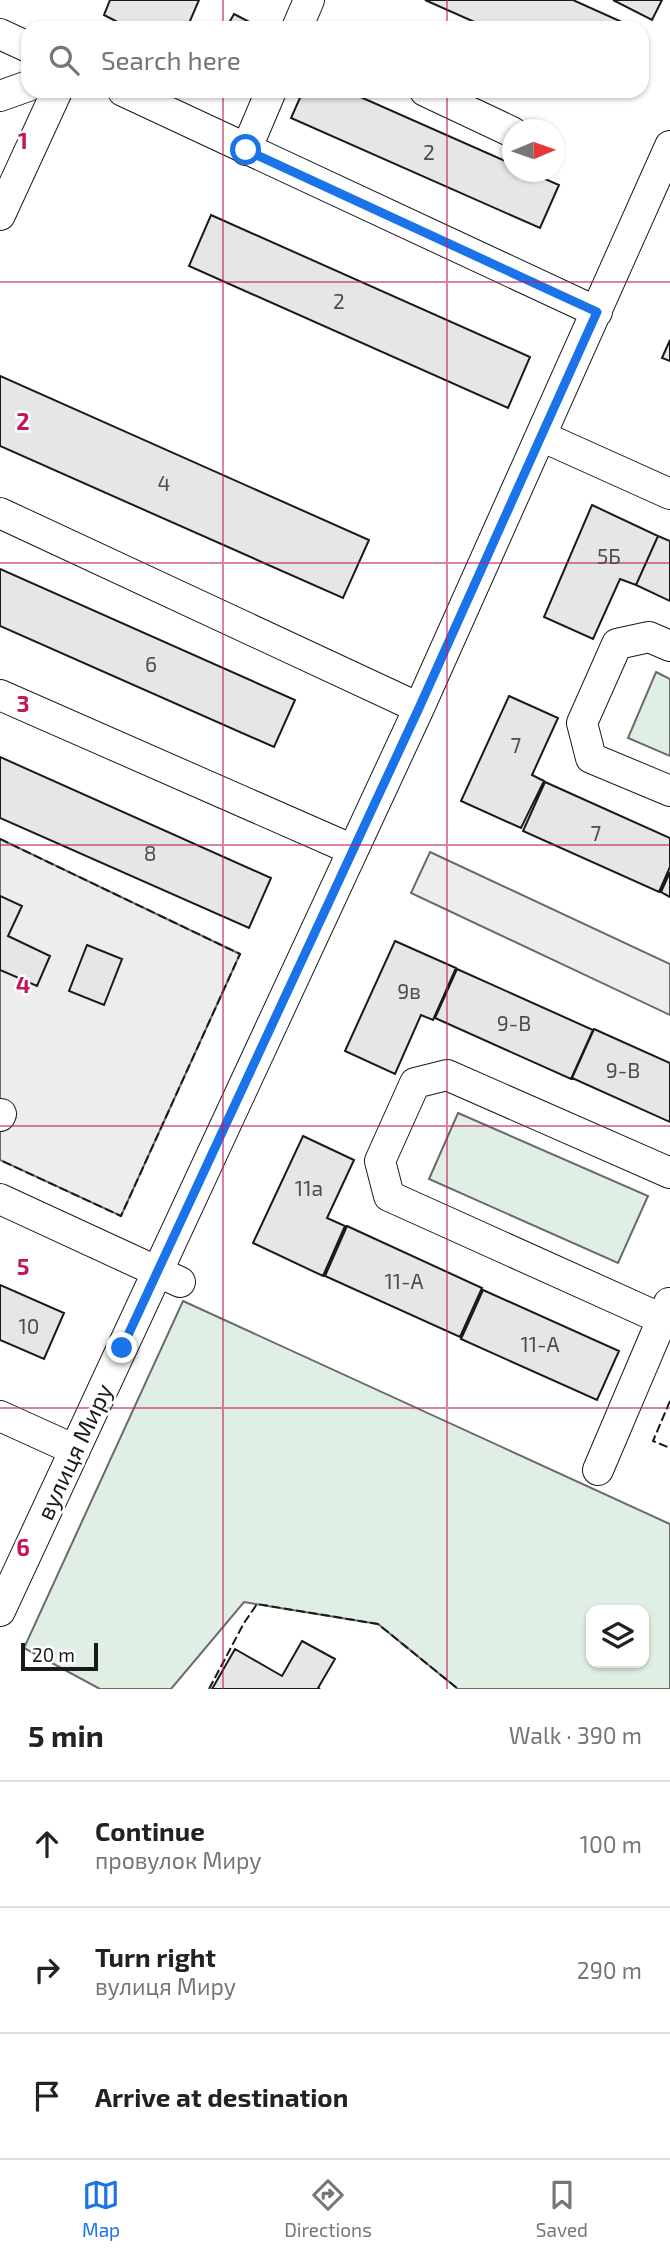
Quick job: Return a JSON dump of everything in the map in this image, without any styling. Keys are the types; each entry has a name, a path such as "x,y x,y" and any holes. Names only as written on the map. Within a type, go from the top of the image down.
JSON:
{"street":[{"path":"300,21 309,0"},
{"path":"0,34 21,44"},
{"path":"0,96 21,88"},
{"path":"0,215 54,98"},
{"path":"138,98 597,312"},
{"path":"246,150 268,98"},
{"path":"440,98 502,127"},
{"name":"вулиця Миру","path":"2,1603 75,1450 169,1277 353,850 670,146"},
{"path":"541,436 670,494"},
{"path":"0,513 419,708"},
{"path":"670,646 649,637 617,644 582,723 592,758 670,791"},
{"path":"0,695 353,850"},
{"path":"598,1470 666,1310 389,1196 380,1161 415,1083 447,1076 670,1173"},
{"path":"0,1199 169,1277"},
{"path":"0,1416 75,1450"}],"green space":[{"path":"656,672 670,679 670,756 628,738"},
{"path":"458,1113 648,1196 618,1263 429,1179"},
{"path":"183,1301 670,1524 670,1689 458,1689 378,1624 244,1602 171,1689 100,1689 24,1648"}],"shaded area":[{"path":"0,839 240,954 121,1216 0,1160"},
{"path":"430,852 670,964 670,1015 411,893"}],"building":[{"path":"110,0 199,0 190,21 116,21 104,15"},
{"path":"425,0 573,0 620,21 472,21"},
{"path":"613,0 662,0 652,20"},
{"path":"234,14 248,21 230,21"},
{"path":"300,98 363,98 502,160 502,182 552,182 559,185 540,228 291,118"},
{"path":"211,215 530,357 508,408 189,266"},
{"path":"670,340 670,361 662,358"},
{"path":"0,376 369,540 343,598 0,446"},
{"path":"592,505 658,536 636,585 620,579 593,639 544,617"},
{"path":"658,536 670,541 670,601 636,585"},
{"path":"0,569 295,700 274,747 0,626"},
{"path":"509,696 558,718 532,775 544,781 521,828 461,801"},
{"path":"0,757 271,878 249,928 0,818"},
{"path":"545,782 670,838 670,867 659,892 523,831"},
{"path":"670,872 670,897 661,892"},
{"path":"0,896 22,906 8,936 50,956 37,986 0,970"},
{"path":"395,941 456,968 433,1020 421,1015 395,1074 345,1051"},
{"path":"87,945 122,959 104,1005 69,991"},
{"path":"457,969 593,1030 571,1079 435,1018"},
{"path":"594,1029 670,1063 670,1122 572,1078"},
{"path":"303,1136 354,1160 327,1218 345,1226 323,1276 253,1243"},
{"path":"347,1226 482,1288 460,1337 325,1276"},
{"path":"0,1285 64,1313 44,1359 0,1340"},
{"path":"483,1290 619,1351 597,1400 461,1339"},
{"path":"302,1641 335,1659 318,1688 320,1689 212,1689 235,1649 282,1676"}],"fence":[{"path":"0,839 240,954 121,1216 0,1160"},
{"path":"670,1401 653,1441 670,1448"},
{"path":"209,1689 257,1604 378,1624 458,1689"}],"route":[{"path":"122,1348 419,708 597,312 246,150"}]}
